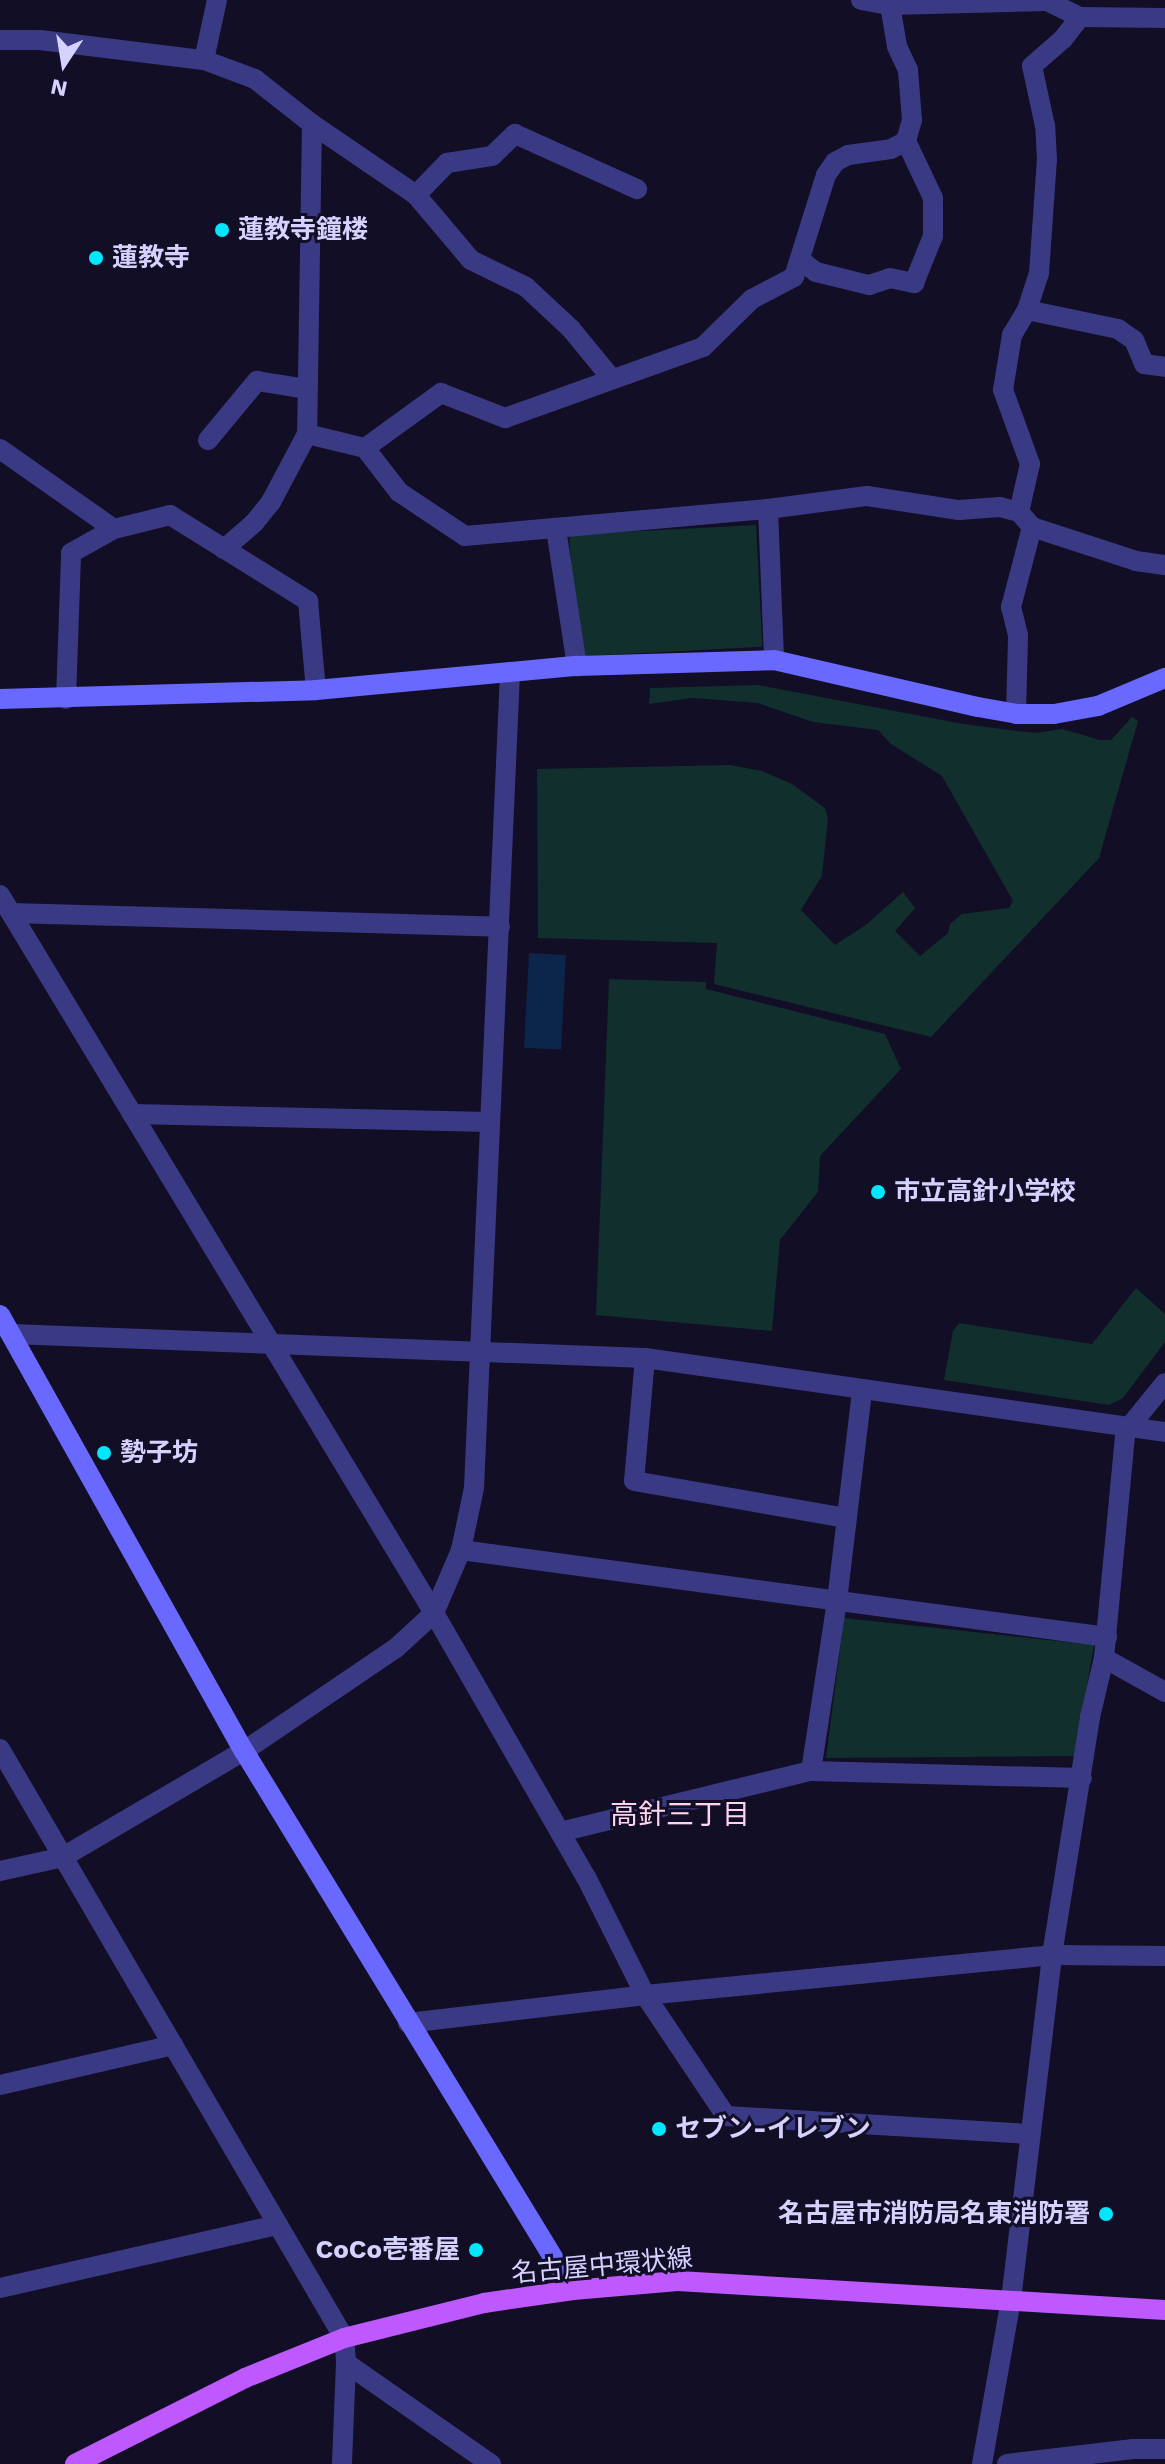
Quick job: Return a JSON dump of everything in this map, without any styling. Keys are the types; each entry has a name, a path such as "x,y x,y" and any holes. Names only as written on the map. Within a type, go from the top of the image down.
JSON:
{"main road":[{"name":"名古屋中環状線","path":"75,2464 245,2378 344,2338 484,2303 573,2290 678,2281 1165,2310"}],"street":[{"path":"204,60 217,0"},
{"path":"861,0 890,5 1047,0 1080,17 1165,18"},
{"path":"800,260 816,272 869,285 890,278 914,283 933,236 933,198 906,141 912,120 908,70 897,46 890,5"},
{"path":"1016,714 1018,635 1011,607 1026,520 1030,464 1003,390 1012,335 1027,310 1039,273 1047,160 1045,126 1032,66 1080,17"},
{"path":"0,40 40,40 204,60 255,79 312,124 416,195 471,260 526,287 571,329 612,379"},
{"path":"224,549 254,523 271,502 307,434 312,124"},
{"path":"416,195 447,163 492,156 515,134 637,189"},
{"path":"365,448 441,393 505,418 703,347 752,299 794,277 826,175 835,162 848,155 891,149 906,141"},
{"path":"1027,310 1118,329 1134,340 1144,364 1165,367"},
{"path":"208,440 257,381 307,389"},
{"path":"307,434 365,448 399,492 465,536 768,509 867,496 959,510 1000,507 1026,520 1136,561 1165,565"},
{"path":"0,449 114,529"},
{"path":"768,509 774,660"},
{"path":"66,699 71,553 114,529 170,515 308,601 316,690"},
{"path":"556,529 577,666"},
{"path":"0,699 316,690 577,666 774,660 1016,714 1054,714 1098,706 1165,678"},
{"path":"0,1871 63,1857 244,1751 396,1648 434,1613 461,1550 474,1488 510,672"},
{"path":"0,895 268,1344 434,1613 560,1832 645,1995 726,2116 1029,2134"},
{"path":"11,913 500,927"},
{"path":"132,1114 490,1122"},
{"path":"0,1315 6,1333 244,1751 573,2290"},
{"path":"6,1333 645,1358 1165,1432"},
{"path":"645,1358 634,1481 847,1518"},
{"path":"982,2464 1011,2300 1052,1955 1090,1717 1106,1648 1128,1427 1165,1383"},
{"path":"811,1771 837,1601 862,1390"},
{"path":"461,1550 837,1601 1106,1648 1165,1692"},
{"path":"0,1749 344,2338 342,2464"},
{"path":"560,1832 811,1771 1082,1778"},
{"path":"408,2023 645,1995 1052,1955 1165,1956"},
{"path":"0,2085 173,2045"},
{"path":"0,2288 278,2225"},
{"path":"346,2363 491,2464"},
{"path":"1007,2464 1133,2449 1165,2449"}],"green space":[{"path":"756,525 762,647 576,657 569,535"},
{"path":"758,685 963,724 1035,733 1062,729 1100,740 1111,740 1132,717 1138,721 1099,858 931,1037 714,984 717,943 538,938 537,769 730,765 762,771 792,784 825,808 828,818 822,876 801,910 835,945 867,924 903,892 915,908 895,931 920,956 948,933 950,924 962,914 1009,908 1013,901 942,776 891,744 878,730 813,722 758,703 693,698 649,704 650,688"},
{"path":"609,979 706,982 706,989 885,1034 901,1069 820,1156 818,1192 780,1240 772,1331 596,1315"},
{"path":"1136,1288 1165,1314 1165,1342 1123,1398 1109,1405 944,1380 953,1331 959,1323 1092,1344"},
{"path":"844,1618 1094,1645 1075,1756 826,1758"}],"water":[{"path":"529,953 566,955 561,1050 524,1048"}],"place":[{"name":"蓮教寺鐘楼","path":"222,230"},
{"name":"蓮教寺","path":"96,258"},
{"name":"市立高針小学校","path":"878,1192"},
{"name":"勢子坊","path":"104,1453"},
{"name":"セブン-イレブン","path":"659,2129"},
{"name":"名古屋市消防局名東消防署","path":"1106,2214"},
{"name":"CoCo壱番屋","path":"476,2250"}],"district":[{"name":"高針三丁目","path":"680,1815"}]}
